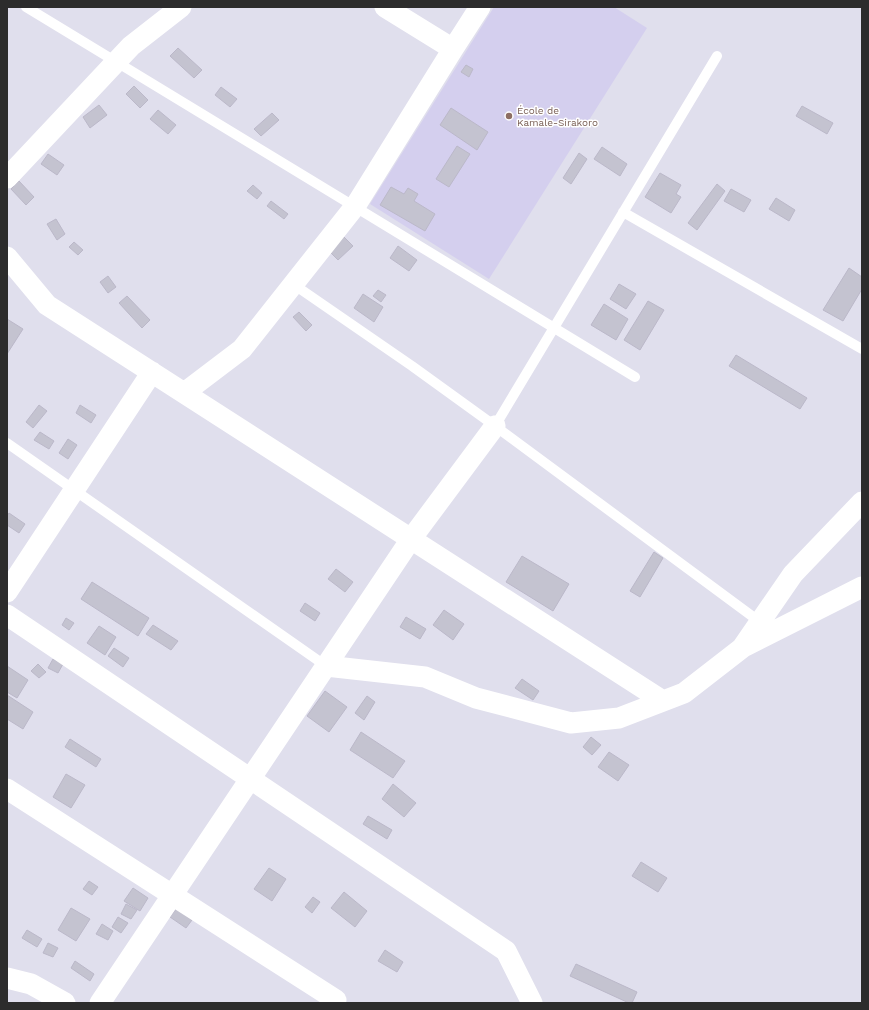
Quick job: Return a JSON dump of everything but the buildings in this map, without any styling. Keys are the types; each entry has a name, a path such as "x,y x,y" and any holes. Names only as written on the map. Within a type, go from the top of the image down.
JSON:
{"street":[{"path":"7,178 131,46 181,7"},
{"path":"385,7 452,49"},
{"path":"184,393 242,349 354,206 480,7"},
{"path":"7,257 47,305 663,701"},
{"path":"7,592 152,372"},
{"path":"100,1003 411,539 495,426"},
{"path":"742,648 793,574 862,502"},
{"path":"326,666 425,677 476,698 570,723 619,718 684,693 742,648 862,587"},
{"path":"7,615 506,951 532,1003"},
{"path":"7,789 336,1000"},
{"path":"7,978 30,984 65,1003"}],"lane":[{"path":"26,7 635,377"},
{"path":"495,426 717,56"},
{"path":"623,212 862,349"},
{"path":"293,284 412,366 495,426 760,622"},
{"path":"7,443 326,666"}],"shaded area":[{"name":"École de Kamale-Sirakoro","path":"494,7 614,7 647,28 489,279 370,204"}],"place":[{"name":"École de Kamale-Sirakoro","path":"509,116"}]}
